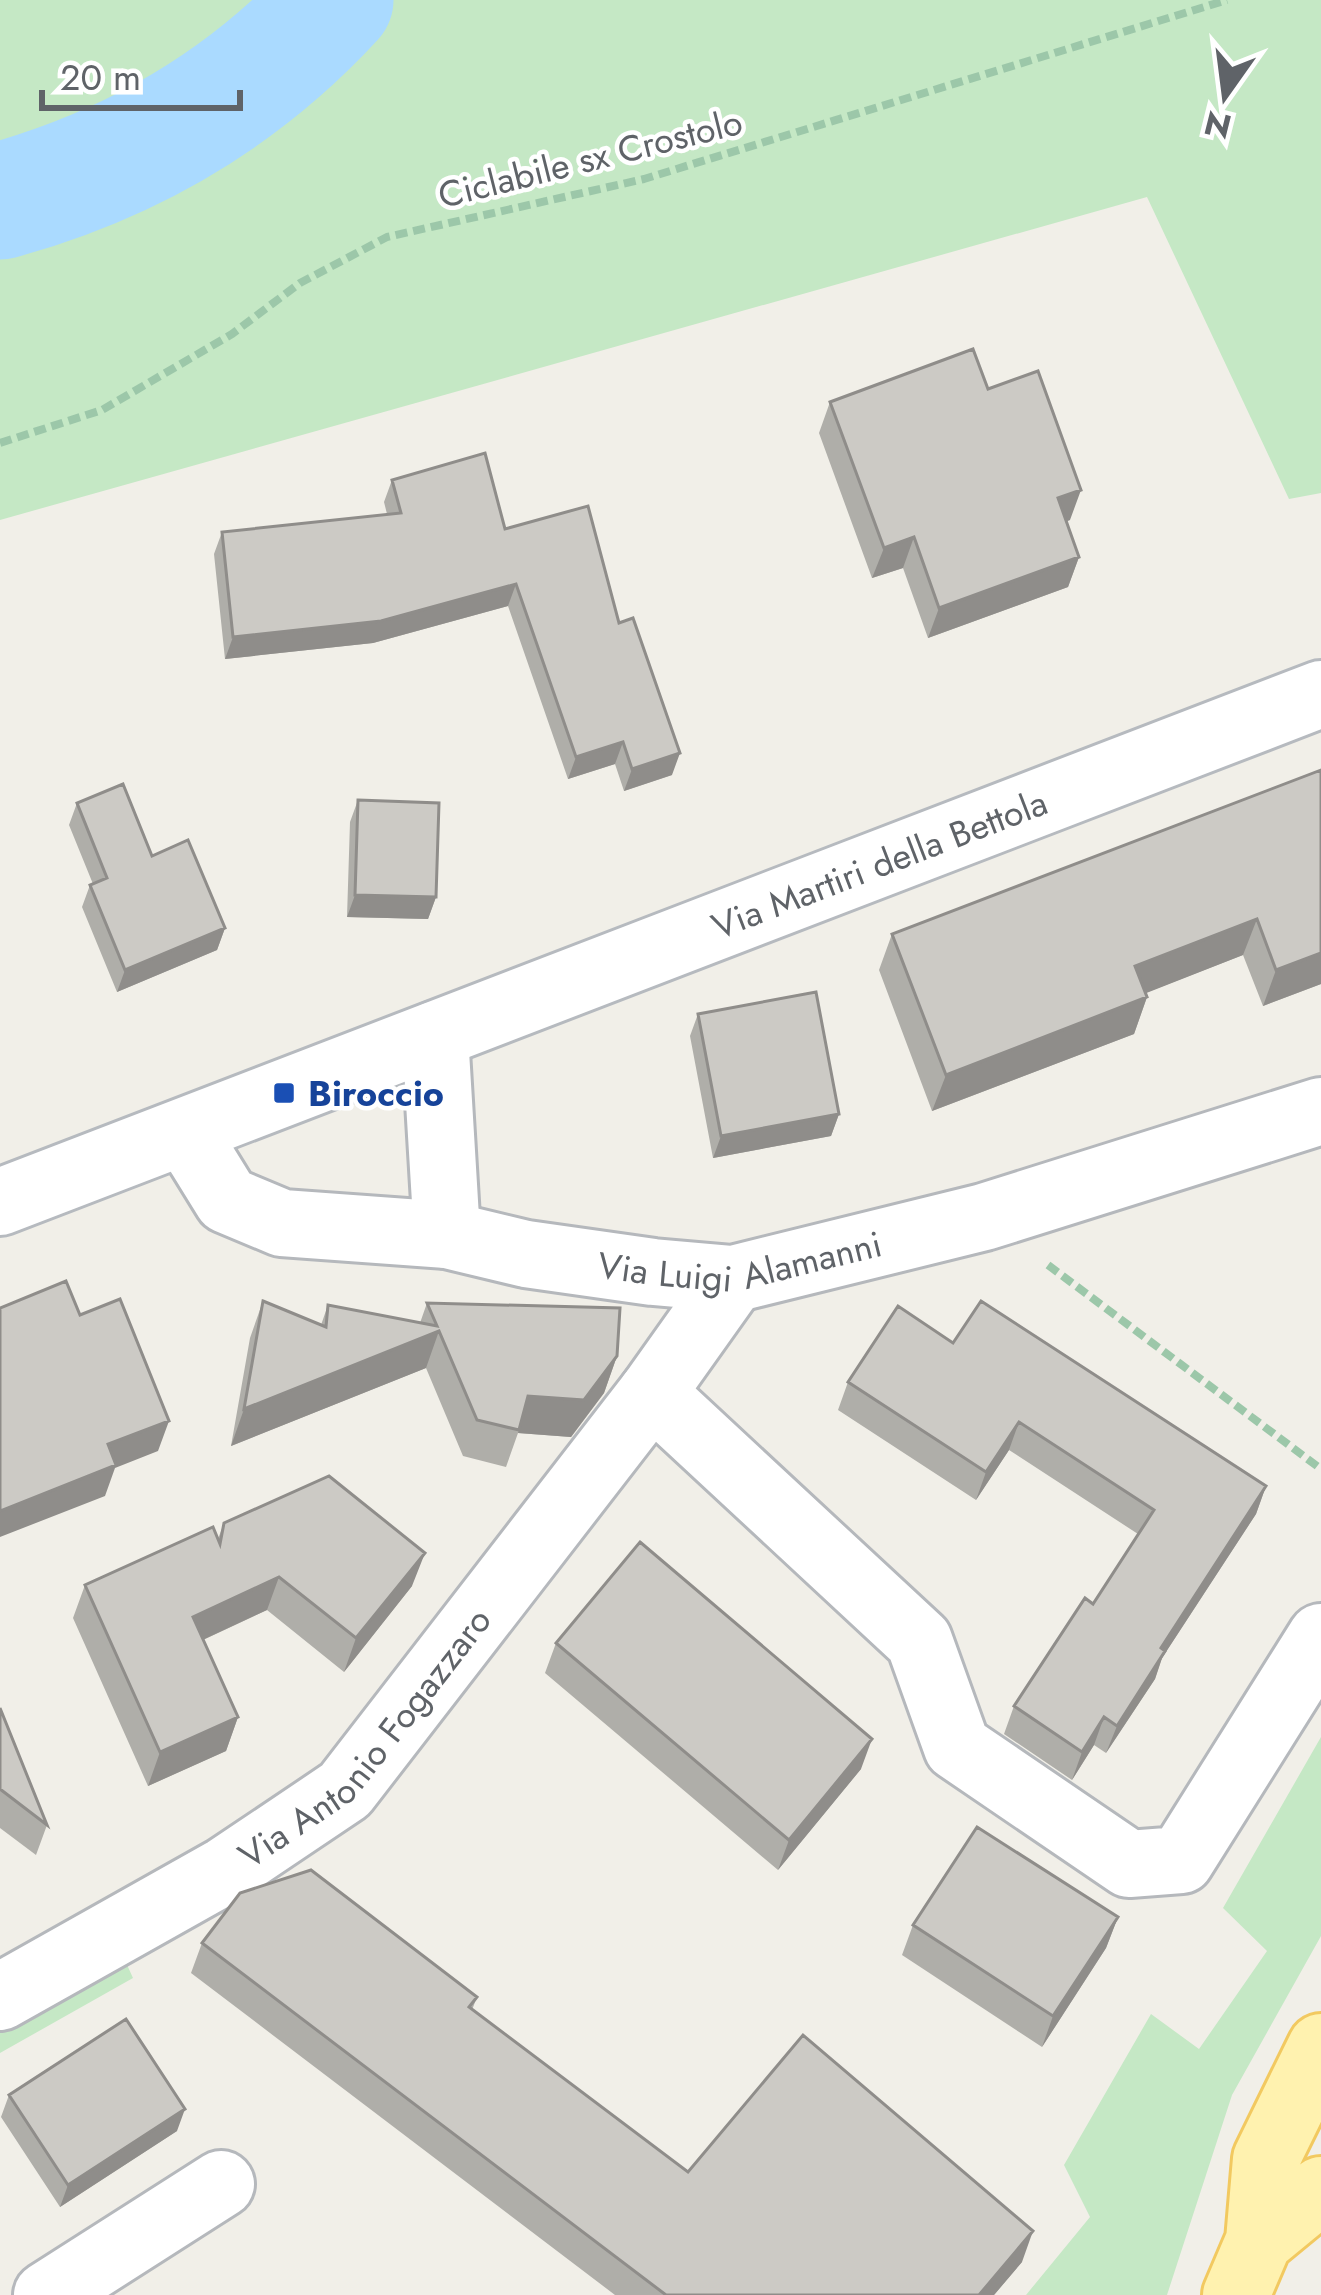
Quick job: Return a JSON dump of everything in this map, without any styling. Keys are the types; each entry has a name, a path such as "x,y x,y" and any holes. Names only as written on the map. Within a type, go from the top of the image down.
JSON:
{"main road":[{"path":"1248,2268 1266,2159 1321,2047"},
{"path":"1248,2268 1321,2189"}],"street":[{"name":"Via Martiri della Bettola","path":"0,1202 1321,694"},
{"path":"435,1035 447,1235"},
{"name":"Via Luigi Alamanni","path":"185,1132 227,1200 282,1223 447,1235 526,1254 733,1279 984,1217 1321,1111"},
{"name":"Via Antonio Fogazzaro","path":"0,1997 226,1870 345,1790 652,1393 733,1279"},
{"path":"652,1393 919,1641 957,1747 1129,1864 1181,1860 1321,1637"},
{"path":"47,2295 221,2184"}],"path":[{"name":"Ciclabile sx Crostolo","path":"0,443 102,410 232,334 300,283 387,237 644,179 1227,0"},
{"path":"984,1217 1321,1469"}],"green space":[{"path":"0,0 1321,0 1321,493 1289,499 1147,197 0,520"},
{"path":"1321,1737 1321,1936 1232,2095 1167,2295 1026,2295 1090,2217 1064,2165 1151,2014 1199,2049 1267,1951 1223,1908"},
{"path":"113,1934 133,1978 0,2053 0,1997"}],"building":[{"path":"973,349 988,389 1038,371 1081,490 1058,498 1079,557 939,608 914,537 884,548 830,402"},
{"path":"485,453 505,529 588,506 619,623 633,618 680,753 632,769 623,742 576,757 516,584 381,621 233,637 222,532 401,513 392,480"},
{"path":"1321,770 1321,953 1276,970 1257,919 1135,966 1147,997 946,1075 892,934"},
{"path":"123,784 152,856 188,840 225,928 125,970 90,885 107,878 77,803"},
{"path":"358,800 439,803 436,897 355,895"},
{"path":"816,992 839,1114 721,1136 698,1014"},
{"path":"66,1281 80,1315 120,1299 169,1421 108,1444 116,1465 0,1511 0,1308"},
{"path":"263,1301 326,1327 328,1305 437,1326 427,1303 620,1308 617,1356 584,1400 528,1396 519,1430 477,1420 439,1331 244,1409"},
{"path":"981,1301 1266,1486 1161,1648 1165,1651 1117,1726 1104,1717 1082,1752 1014,1706 1085,1598 1093,1604 1154,1510 1019,1422 986,1472 848,1382 898,1306 953,1343"},
{"path":"329,1476 425,1553 356,1638 279,1577 193,1617 238,1717 160,1752 85,1585 213,1527 220,1544 224,1523"},
{"path":"640,1542 872,1739 789,1840 556,1643"},
{"path":"0,1708 47,1825 0,1789"},
{"path":"977,1827 1118,1917 1053,2016 913,1925"},
{"path":"311,1870 477,1997 469,2007 688,2172 803,2035 1033,2231 979,2295 666,2295 202,1943 240,1893"},
{"path":"126,2019 185,2109 68,2185 9,2095"}],"waterway":[{"path":"0,201 95,168 182,124 262,69 335,0"}],"place":[{"name":"Biroccio","path":"284,1093"}]}
